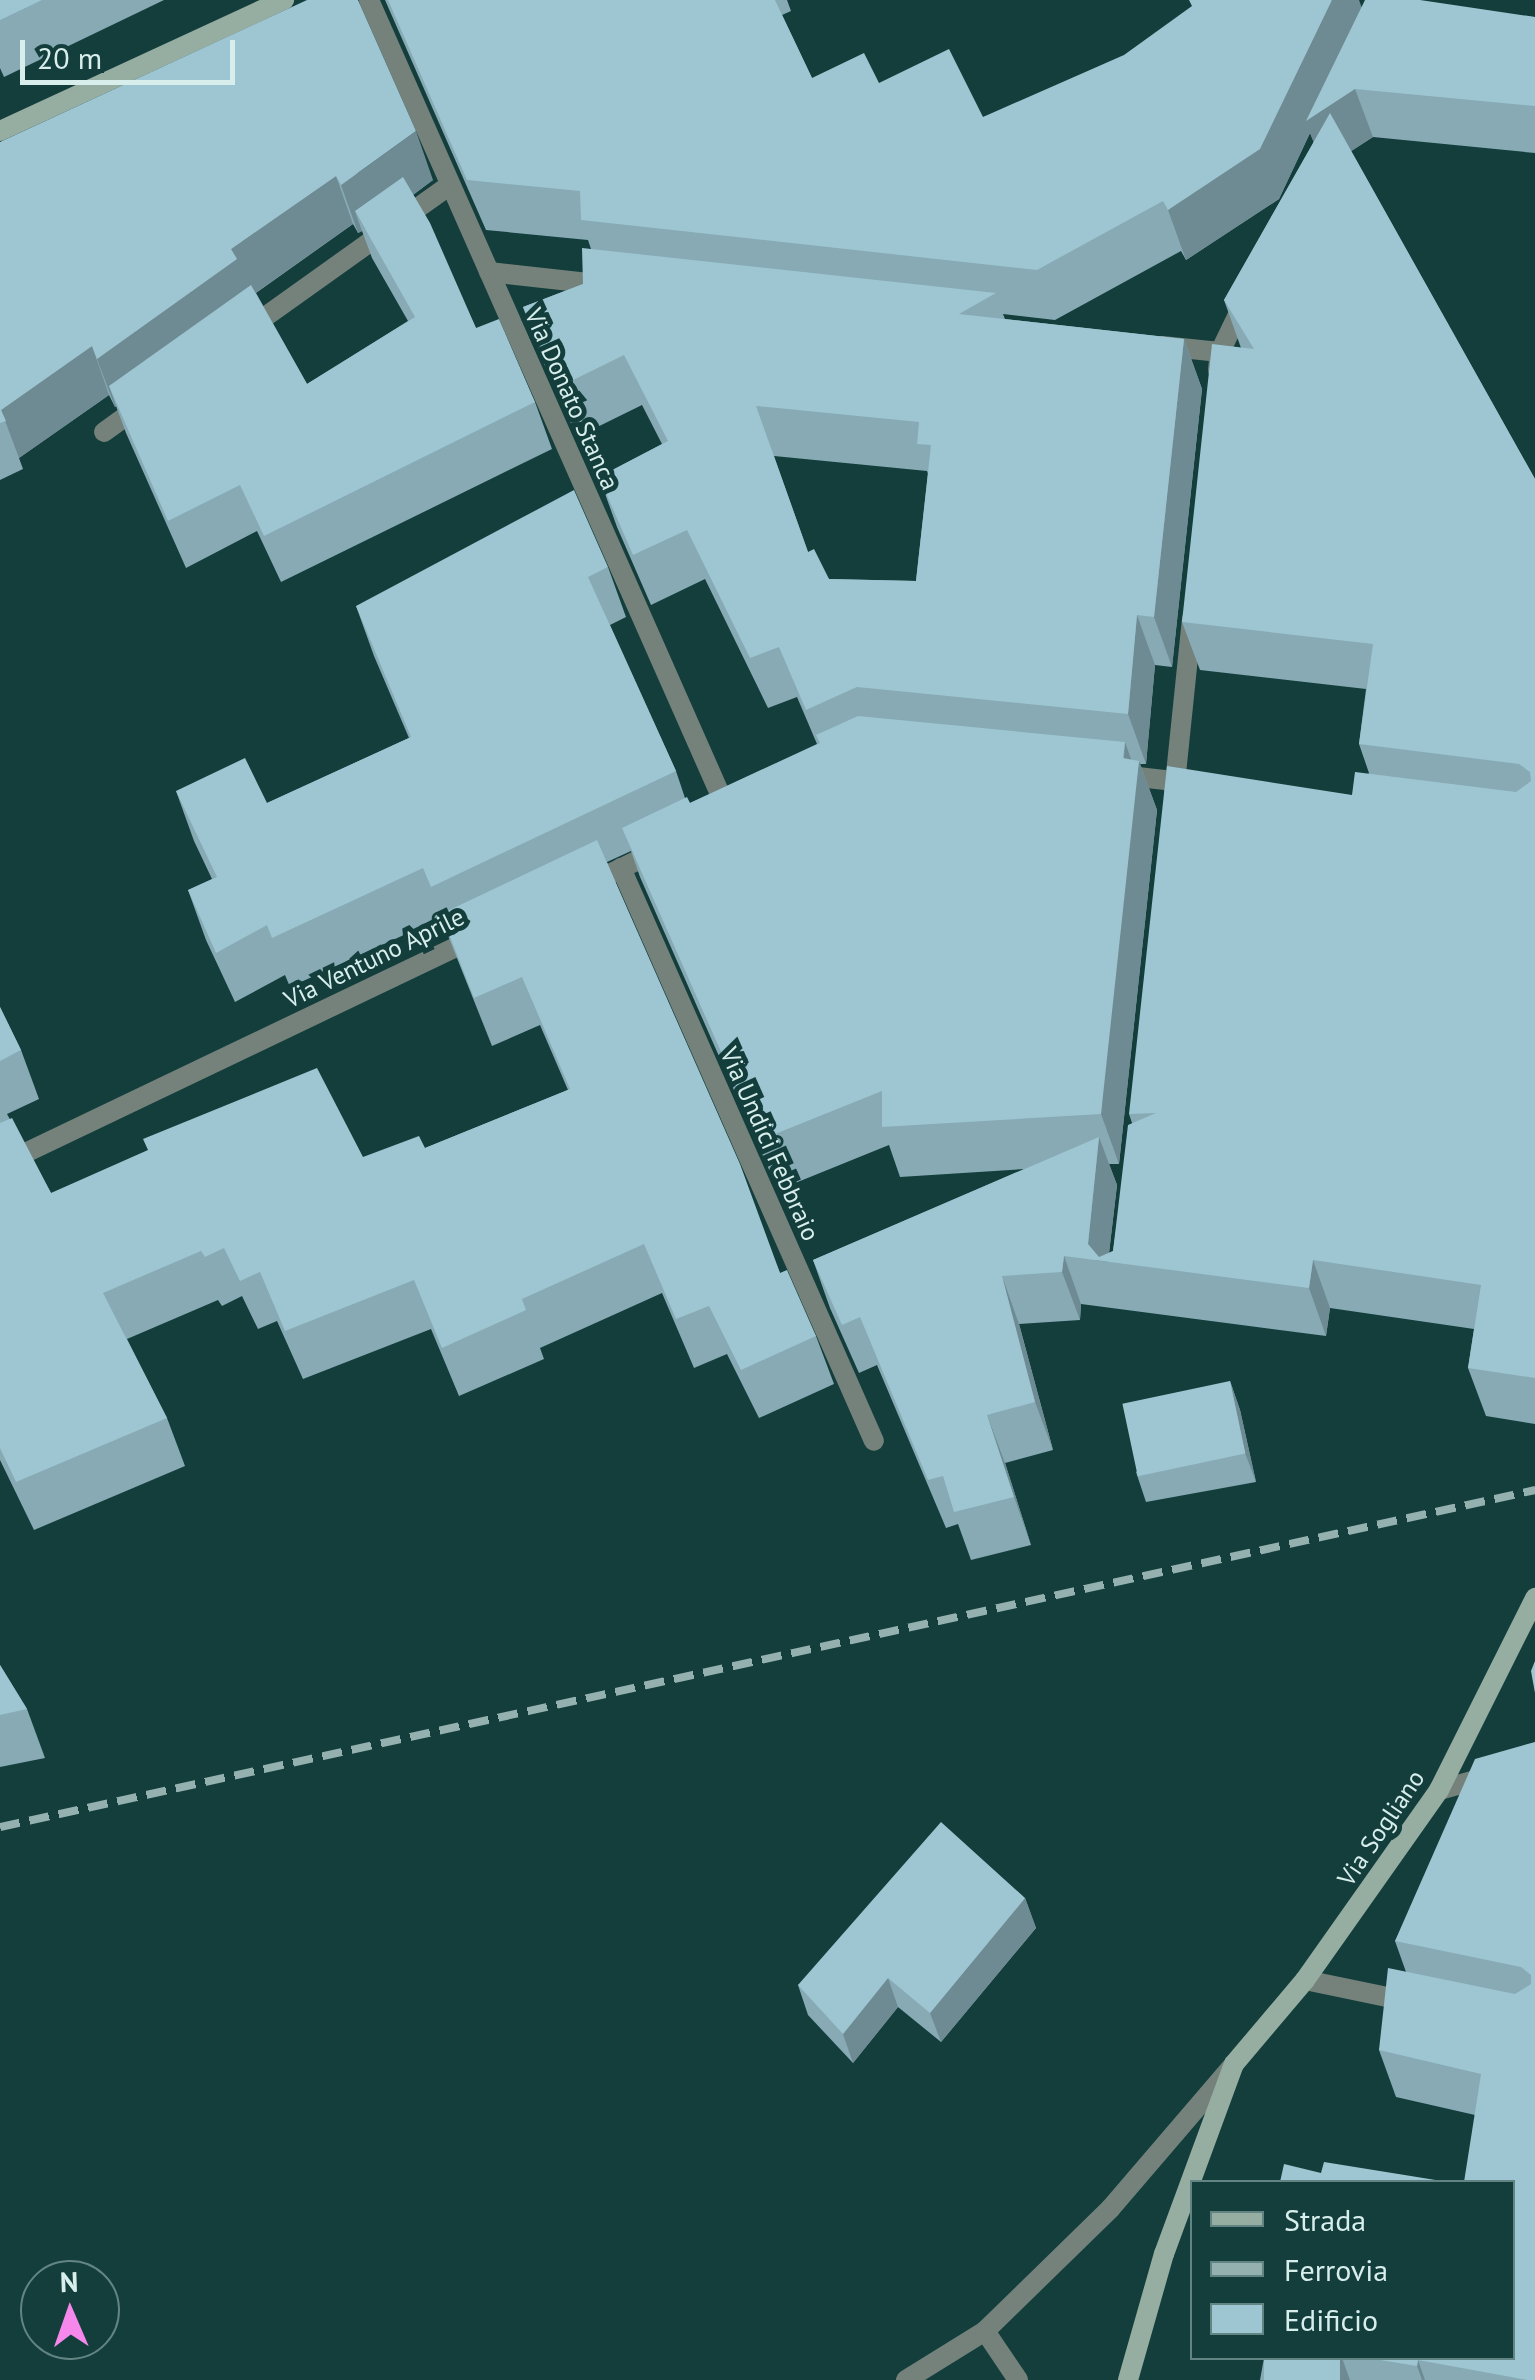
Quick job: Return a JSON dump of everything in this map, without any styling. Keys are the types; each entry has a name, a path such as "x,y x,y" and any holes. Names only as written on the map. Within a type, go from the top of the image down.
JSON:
{"street":[{"path":"0,131 284,0"},
{"name":"Via Donato Stanca","path":"369,0 731,817"},
{"path":"230,342 450,185"},
{"path":"489,272 627,288"},
{"path":"1216,391 1220,352 1254,282"},
{"path":"1141,344 1220,352"},
{"path":"104,432 167,387"},
{"path":"1171,820 1194,606"},
{"path":"1100,773 1213,786"},
{"path":"568,894 683,840"},
{"name":"Via Undici Febbraio","path":"621,868 874,1440"},
{"name":"Via Ventuno Aprile","path":"0,1165 496,928"},
{"name":"Via Sogliano","path":"906,2380 984,2331 1110,2208 1305,1980 1439,1790 1535,1598"},
{"path":"1439,1790 1535,1764"},
{"path":"1305,1980 1439,2008"},
{"name":"Via Sogliano","path":"1191,2180 1234,2064"},
{"name":"Via Sogliano","path":"1128,2380 1164,2254 1190,2183"},
{"path":"984,2331 1018,2380"}],"building":[{"path":"0,0 42,0 0,20"},
{"path":"307,0 358,0 416,131 341,185 336,176 231,249 237,259 97,359 92,346 1,410 6,421 0,423 0,142"},
{"path":"388,0 775,0 812,78 864,53 879,83 949,49 983,117 1124,55 1192,6 1189,0 1332,0 1260,149 1168,210 1163,201 1037,270 581,220 580,191 467,180"},
{"path":"1365,0 1420,0 1535,17 1535,106 1355,89 1306,121"},
{"path":"1330,113 1535,479 1535,1378 1468,1368 1481,1285 1313,1260 1309,1288 1064,1256 1062,1272 1002,1276 1035,1402 987,1415 1014,1497 954,1512 943,1476 928,1480 860,1317 842,1325 813,1260 1099,1137 1088,1244 1099,1257 1113,1251 1128,1125 1156,1113 1129,1114 1167,766 1352,795 1355,772 1516,792 1531,781 1530,772 1519,764 1359,744 1373,644 1182,622 1212,344 1254,349 1224,300"},
{"path":"403,177 430,223 476,328 499,319 535,402 264,536 240,485 168,521 109,386 251,285 307,384 415,317 355,211"},
{"path":"582,248 996,293 959,314 1184,339 1154,617 1137,615 1128,714 857,687 806,710 779,647 750,658 687,530 633,555 599,477 668,441 624,355 559,387 523,307 583,284","holes":["756,406 919,422 917,444 931,445 916,581 829,579 814,549 808,552"]},
{"path":"574,490 608,567 588,577 676,771 431,887 423,868 272,938 267,925 216,953 188,890 217,877 176,791 245,758 267,803 411,737 356,606"},
{"path":"858,716 1125,742 1123,758 1139,761 1101,1114 882,1127 882,1091 760,1140 622,828 687,797 690,803 820,743 816,735"},
{"path":"597,840 740,1164 780,1273 787,1270 816,1336 741,1370 709,1306 676,1319 644,1244 522,1299 526,1310 442,1348 414,1280 285,1331 260,1272 240,1281 224,1248 205,1257 201,1251 103,1293 167,1418 16,1482 0,1448 0,1123 12,1118 51,1193 148,1150 143,1139 317,1068 363,1157 419,1136 425,1148 570,1089 522,977 474,998 441,914"},
{"path":"0,1007 21,1050 0,1061"},
{"path":"1230,1381 1245,1453 1138,1476 1122,1404"},
{"path":"1535,1661 1535,1693 1531,1671"},
{"path":"0,1665 27,1709 0,1715"},
{"path":"1535,1742 1535,2380 1418,2360 1515,2360 1515,2180 1464,2180 1481,2074 1379,2050 1388,1968 1515,1994 1531,1984 1531,1975 1521,1967 1395,1941 1475,1759"},
{"path":"941,1822 1025,1898 930,2013 888,1978 843,2034 798,1985"},
{"path":"1324,2162 1436,2180 1280,2180 1284,2164 1321,2173"},
{"path":"1264,2360 1340,2360 1340,2380 1264,2380"},
{"path":"1380,2360 1418,2360 1417,2366"}],"railway":[{"path":"0,1827 1535,1490"}]}
